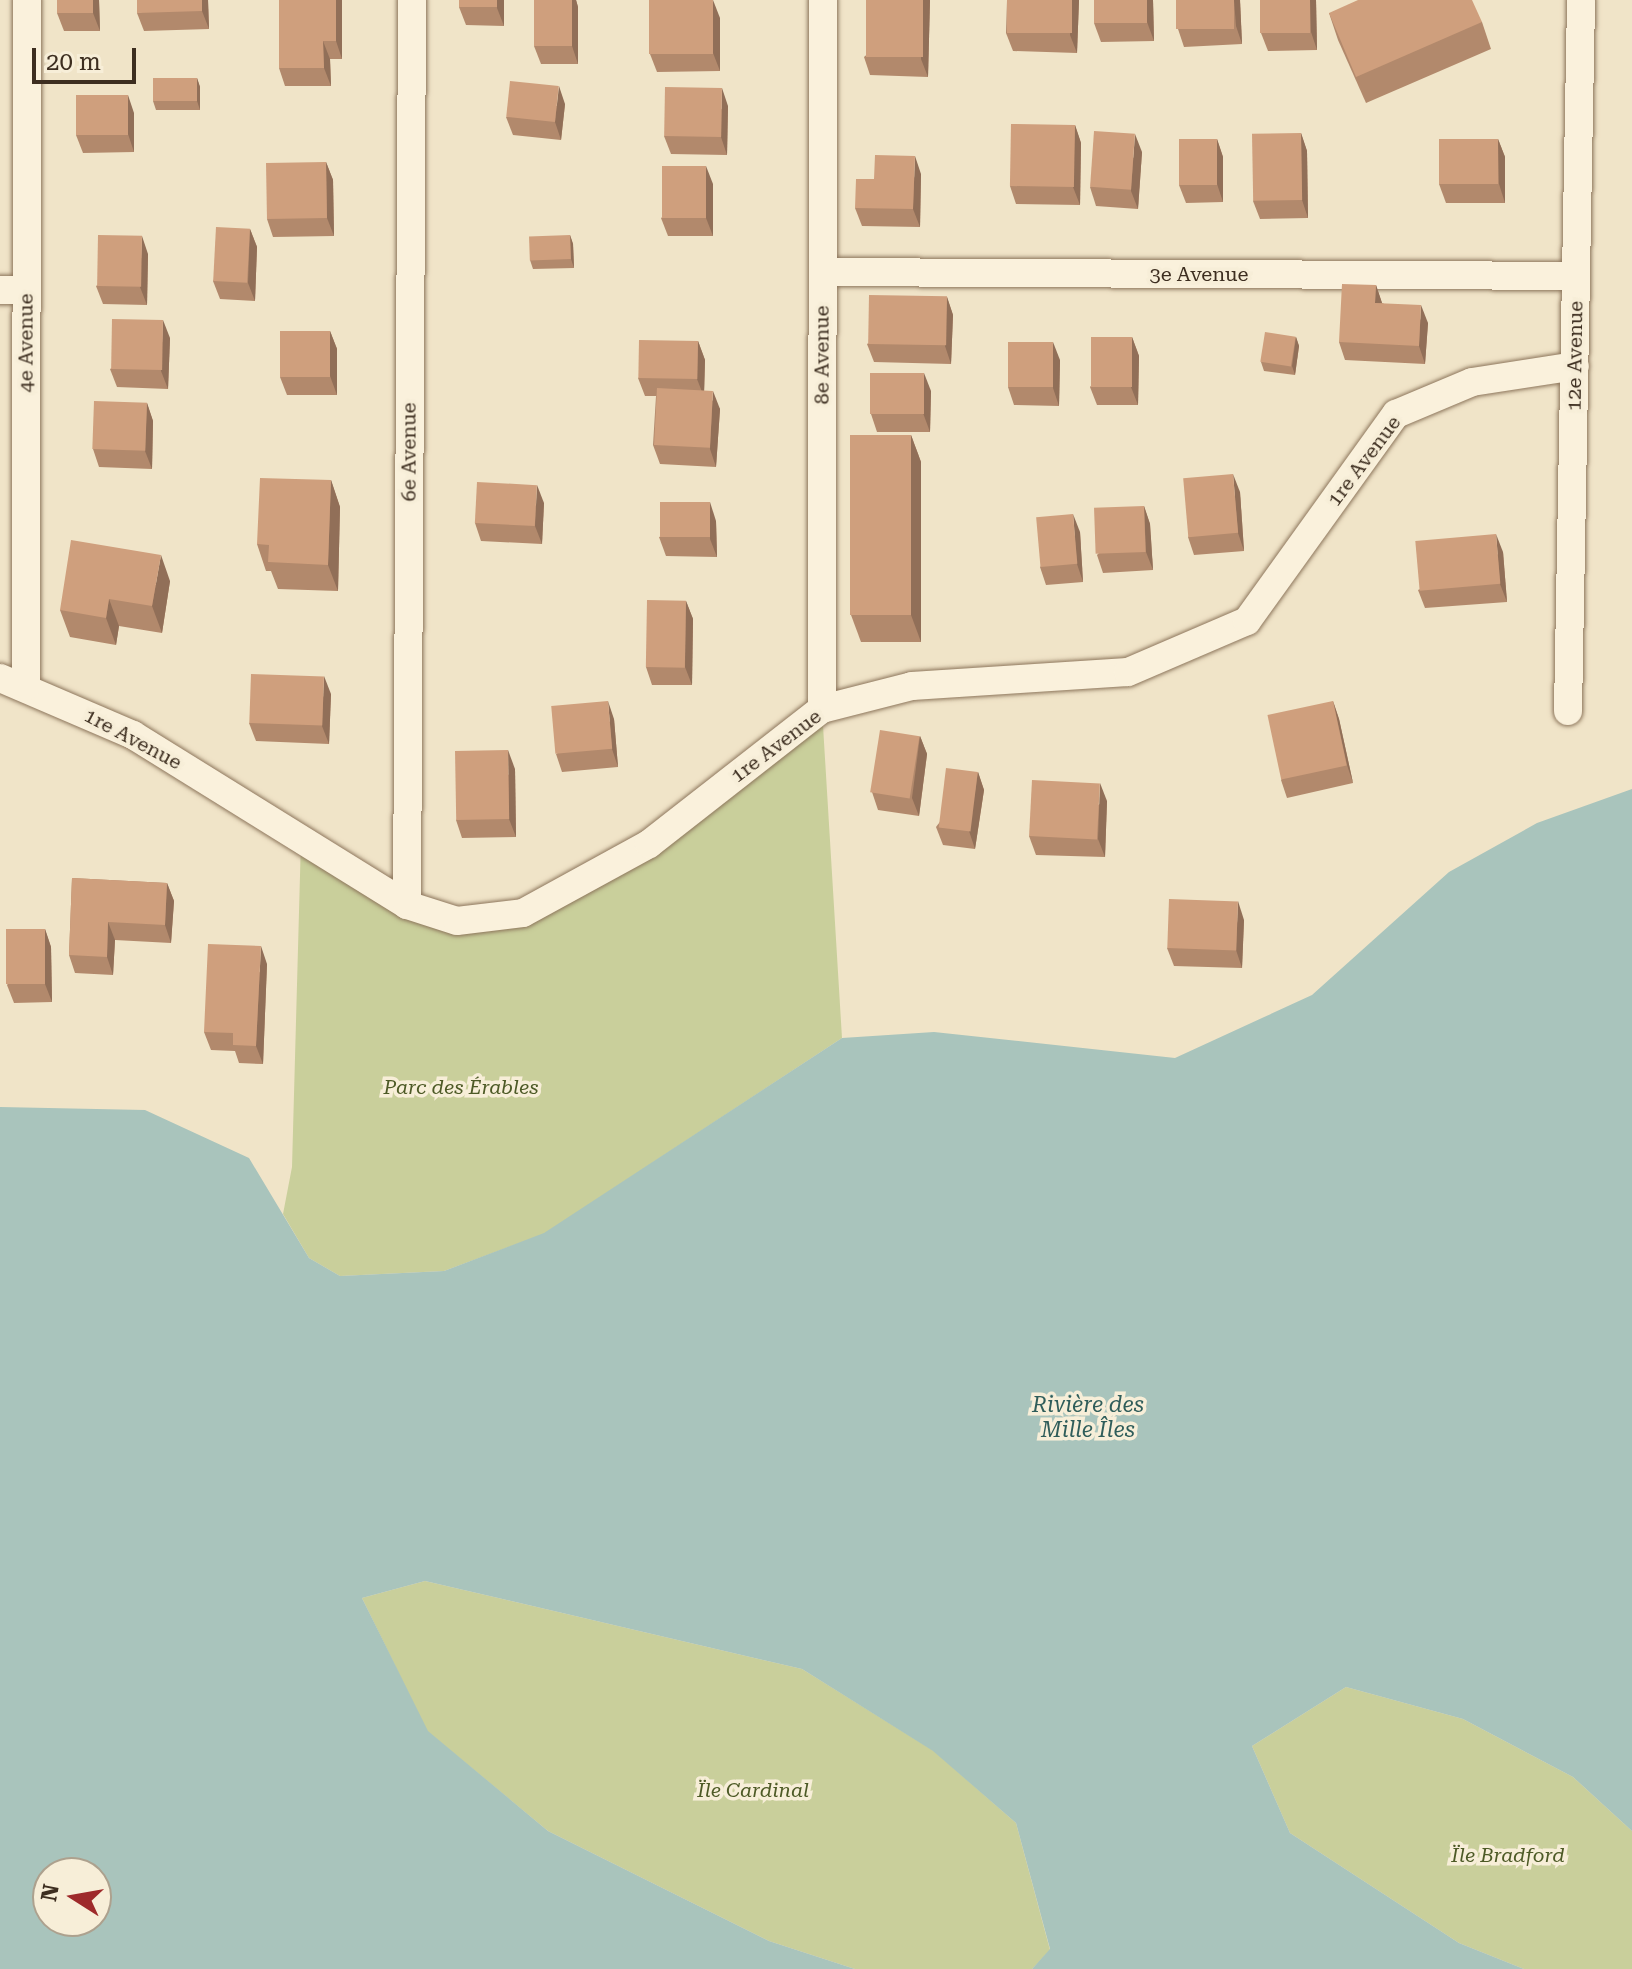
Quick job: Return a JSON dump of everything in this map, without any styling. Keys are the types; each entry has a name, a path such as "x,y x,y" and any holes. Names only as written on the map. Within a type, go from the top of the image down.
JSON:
{"street":[{"name":"4e Avenue","path":"13,682 13,290 27,0"},
{"name":"6e Avenue","path":"407,905 412,0"},
{"name":"8e Avenue","path":"822,709 823,0"},
{"name":"12e Avenue","path":"1568,711 1581,0"},
{"name":"3e Avenue","path":"823,272 1576,276"},
{"name":"1re Avenue","path":"13,682 133,735 407,905 457,921 523,913 649,844 822,709 912,686 1128,672 1247,621 1396,414 1472,382 1575,366"}],"green space":[{"name":"Parc des Érables","path":"822,709 842,1038 544,1234 444,1271 340,1276 309,1258 283,1214 292,1167 301,839 407,905 523,913 659,836"},
{"name":"Ïle Cardinal","path":"425,1581 802,1669 934,1751 1016,1823 1050,1950 1032,1969 855,1969 769,1941 548,1831 427,1731 362,1598"},
{"name":"Ïle Bradford","path":"1346,1687 1463,1719 1573,1777 1632,1831 1632,1969 1524,1969 1459,1943 1290,1833 1252,1746"}],"water":[{"name":"Rivière des Mille Îles","path":"1632,789 1632,1831 1573,1777 1463,1719 1346,1687 1252,1746 1290,1833 1459,1943 1524,1969 1032,1969 1050,1949 1016,1823 933,1751 802,1669 425,1581 362,1598 428,1731 548,1831 769,1941 855,1969 0,1969 0,1107 145,1110 249,1158 309,1258 340,1276 444,1271 544,1233 842,1038 934,1032 1175,1058 1312,995 1449,872 1537,823"}],"building":[{"path":"57,0 93,0 93,13 57,13"},
{"path":"137,0 202,0 202,11 137,13"},
{"path":"279,0 336,0 336,41 323,41 324,68 279,68"},
{"path":"459,0 497,0 497,7 459,7"},
{"path":"534,0 572,0 572,46 534,46"},
{"path":"649,0 713,0 713,54 649,54"},
{"path":"866,0 923,0 923,57 866,57"},
{"path":"1007,0 1072,0 1072,33 1007,33"},
{"path":"1094,0 1147,0 1147,23 1094,23"},
{"path":"1176,0 1234,0 1234,29 1176,29"},
{"path":"1260,0 1310,0 1310,33 1260,33"},
{"path":"1358,0 1472,0 1482,22 1356,77 1329,13"},
{"path":"153,78 197,78 197,101 153,101"},
{"path":"510,81 559,86 555,122 506,117"},
{"path":"665,87 722,88 721,137 664,136"},
{"path":"76,95 128,95 128,135 76,135"},
{"path":"1011,124 1075,125 1074,187 1010,186"},
{"path":"1094,131 1135,134 1131,190 1090,187"},
{"path":"1301,133 1302,200 1253,201 1252,134"},
{"path":"1179,139 1217,139 1217,185 1179,185"},
{"path":"1439,139 1498,139 1498,184 1439,184"},
{"path":"875,155 915,156 913,209 855,208 856,179 874,179"},
{"path":"326,162 327,218 267,219 266,163"},
{"path":"662,166 706,166 706,218 662,218"},
{"path":"216,227 250,229 247,283 213,281"},
{"path":"98,235 142,236 141,287 97,286"},
{"path":"570,235 571,259 530,260 529,236"},
{"path":"1342,284 1376,285 1375,303 1421,305 1419,346 1339,342"},
{"path":"869,295 947,296 946,345 868,344"},
{"path":"112,319 163,320 162,370 111,369"},
{"path":"280,331 330,331 330,377 280,377"},
{"path":"1265,332 1296,337 1291,366 1260,362"},
{"path":"1091,337 1132,337 1132,387 1091,387"},
{"path":"639,340 698,341 697,379 638,378"},
{"path":"1008,342 1053,342 1053,387 1008,387"},
{"path":"870,373 924,373 924,414 870,414"},
{"path":"657,388 713,391 710,448 654,445"},
{"path":"94,401 147,403 145,451 92,449"},
{"path":"850,435 911,435 911,615 850,615"},
{"path":"1233,474 1238,533 1188,537 1183,478"},
{"path":"260,478 331,480 328,565 268,562 269,545 257,544"},
{"path":"477,482 537,485 535,526 475,523"},
{"path":"660,502 710,502 710,537 660,537"},
{"path":"1144,506 1146,552 1096,554 1094,508"},
{"path":"1073,514 1077,564 1040,567 1036,517"},
{"path":"1496,534 1500,584 1420,591 1415,541"},
{"path":"71,540 161,555 152,606 109,599 106,618 60,610"},
{"path":"647,600 686,601 685,668 646,667"},
{"path":"251,674 324,677 322,726 249,723"},
{"path":"608,701 612,749 555,754 551,706"},
{"path":"1333,701 1347,766 1281,779 1267,715"},
{"path":"880,730 920,736 910,798 870,792"},
{"path":"508,750 509,819 456,820 455,751"},
{"path":"946,768 978,772 970,831 939,828"},
{"path":"1032,780 1100,784 1097,839 1029,836"},
{"path":"72,878 167,883 165,925 108,922 107,957 69,955"},
{"path":"1169,899 1238,901 1236,950 1167,948"},
{"path":"6,929 45,929 45,984 6,984"},
{"path":"208,944 261,946 256,1046 233,1045 233,1033 204,1032"}]}
